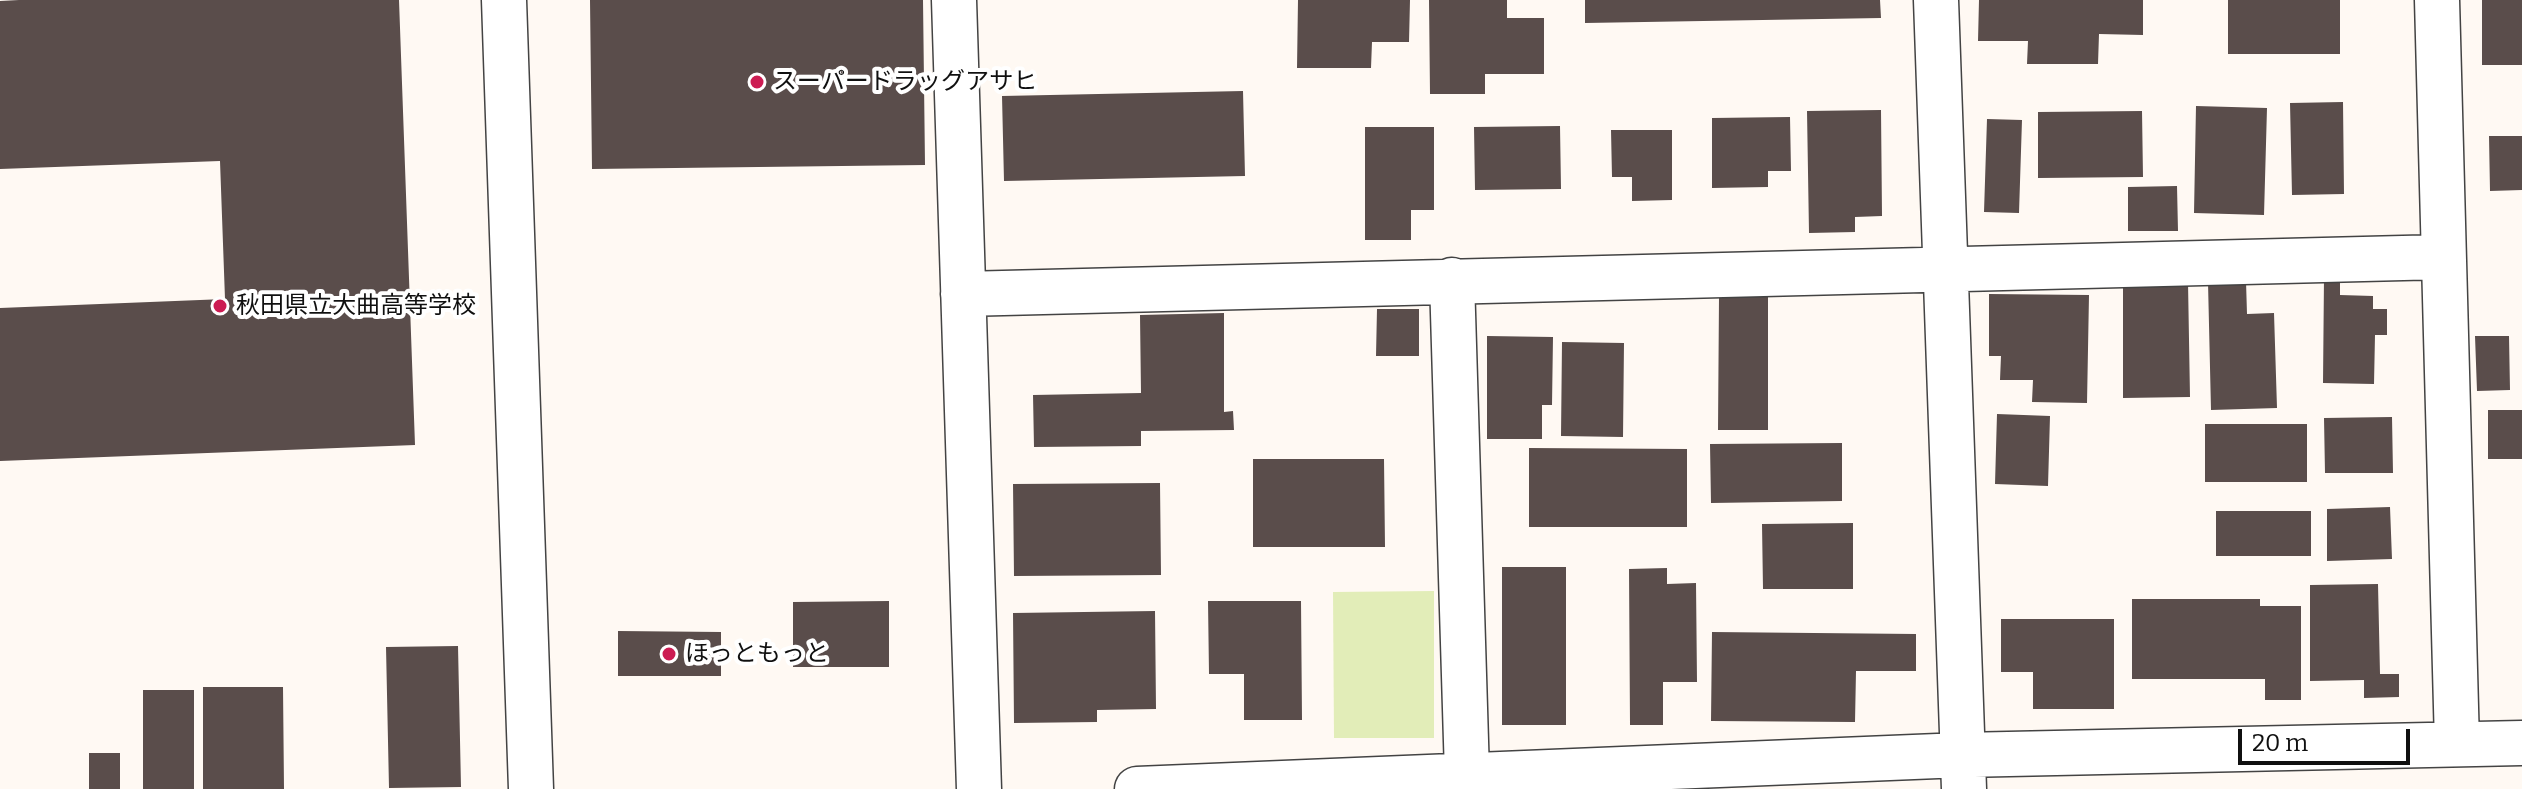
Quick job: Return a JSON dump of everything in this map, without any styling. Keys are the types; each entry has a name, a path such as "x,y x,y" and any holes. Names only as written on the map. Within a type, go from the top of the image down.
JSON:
{"street":[{"path":"504,0 531,789"},
{"path":"954,0 979,789"},
{"path":"1936,0 1963,772"},
{"path":"2437,0 2457,744"},
{"path":"963,294 1945,267 2443,257"},
{"path":"1452,280 1467,774"},
{"path":"1137,789 1467,774 1963,772 2522,743"}],"green space":[{"path":"1434,591 1434,738 1334,738 1333,592"}],"building":[{"path":"399,0 415,445 0,461 0,308 225,299 220,161 0,169 0,1"},
{"name":"スーパードラッグアサヒ","path":"590,0 923,0 925,165 592,169"},
{"path":"1298,0 1410,0 1409,42 1372,42 1371,68 1297,68"},
{"path":"1429,0 1507,0 1507,18 1544,18 1544,74 1485,74 1485,94 1430,94"},
{"path":"1585,0 1880,0 1881,18 1585,23"},
{"path":"1979,0 2143,0 2143,35 2099,34 2098,64 2027,64 2028,41 1978,41"},
{"path":"2228,0 2340,0 2340,54 2228,54"},
{"path":"2482,0 2522,0 2522,65 2482,65"},
{"path":"1243,91 1245,176 1004,181 1002,96"},
{"path":"2343,102 2344,194 2292,195 2290,103"},
{"path":"2196,106 2267,108 2264,215 2194,213"},
{"path":"1881,110 1882,216 1855,217 1855,232 1809,233 1807,111"},
{"path":"2142,111 2143,177 2038,178 2038,112"},
{"path":"1790,117 1791,171 1768,171 1768,187 1712,188 1712,118"},
{"path":"1987,119 2022,120 2019,213 1984,212"},
{"path":"1560,126 1561,189 1475,190 1474,127"},
{"path":"1365,127 1434,127 1434,210 1411,210 1411,240 1365,240"},
{"path":"1611,130 1672,130 1672,200 1632,201 1632,177 1612,177"},
{"path":"2489,136 2522,136 2522,190 2490,191"},
{"path":"2177,186 2178,231 2128,231 2128,187"},
{"path":"2324,277 2340,277 2340,295 2373,296 2373,309 2387,309 2387,335 2375,335 2374,384 2323,383"},
{"path":"2246,281 2247,314 2274,313 2277,408 2211,410 2208,282"},
{"path":"2188,282 2190,397 2123,398 2123,283"},
{"path":"1989,294 2089,295 2087,403 2032,402 2033,380 2000,380 2001,356 1989,356"},
{"path":"1719,297 1768,297 1768,430 1718,430"},
{"path":"1377,309 1419,309 1419,356 1376,356"},
{"path":"1224,313 1224,412 1233,411 1234,430 1141,431 1141,446 1034,447 1033,395 1141,393 1140,315"},
{"path":"1487,336 1553,337 1552,405 1542,405 1542,439 1487,439"},
{"path":"2475,336 2509,336 2510,390 2477,391"},
{"path":"1562,342 1624,343 1623,437 1561,436"},
{"path":"2488,410 2522,410 2522,459 2488,459"},
{"path":"1997,414 2050,416 2048,486 1995,484"},
{"path":"2392,417 2393,473 2325,473 2324,418"},
{"path":"2205,424 2307,424 2307,482 2205,482"},
{"path":"1842,443 1842,501 1711,503 1710,444"},
{"path":"1529,448 1687,449 1687,527 1529,527"},
{"path":"1253,459 1384,459 1385,547 1253,547"},
{"path":"1160,483 1161,575 1014,576 1013,484"},
{"path":"2390,507 2392,559 2327,561 2327,509"},
{"path":"2216,511 2311,511 2311,556 2216,556"},
{"path":"1853,523 1853,589 1763,589 1762,524"},
{"path":"1502,567 1566,567 1566,725 1502,725"},
{"path":"1667,568 1667,584 1696,583 1697,682 1663,682 1663,725 1630,725 1629,569"},
{"path":"2378,584 2380,674 2399,674 2399,697 2364,698 2364,680 2310,681 2310,585"},
{"path":"2132,599 2260,599 2260,606 2301,606 2301,700 2265,700 2265,679 2132,679"},
{"path":"889,601 889,667 793,667 793,602"},
{"path":"1208,601 1301,601 1302,720 1244,720 1244,674 1209,674"},
{"path":"1155,611 1156,709 1097,710 1097,722 1014,723 1013,613"},
{"path":"2001,619 2114,619 2114,709 2033,709 2033,672 2001,672"},
{"name":"ほっともっと","path":"618,631 721,632 721,676 618,676"},
{"path":"1712,632 1916,634 1916,671 1856,671 1855,722 1711,721"},
{"path":"458,646 461,787 389,788 386,647"},
{"path":"203,687 283,687 284,789 203,789"},
{"path":"143,690 194,690 194,789 143,789"},
{"path":"89,753 120,753 120,789 89,789"}],"place":[{"name":"スーパードラッグアサヒ","path":"757,82"},
{"name":"秋田県立大曲高等学校","path":"220,306"},
{"name":"ほっともっと","path":"669,654"}]}
